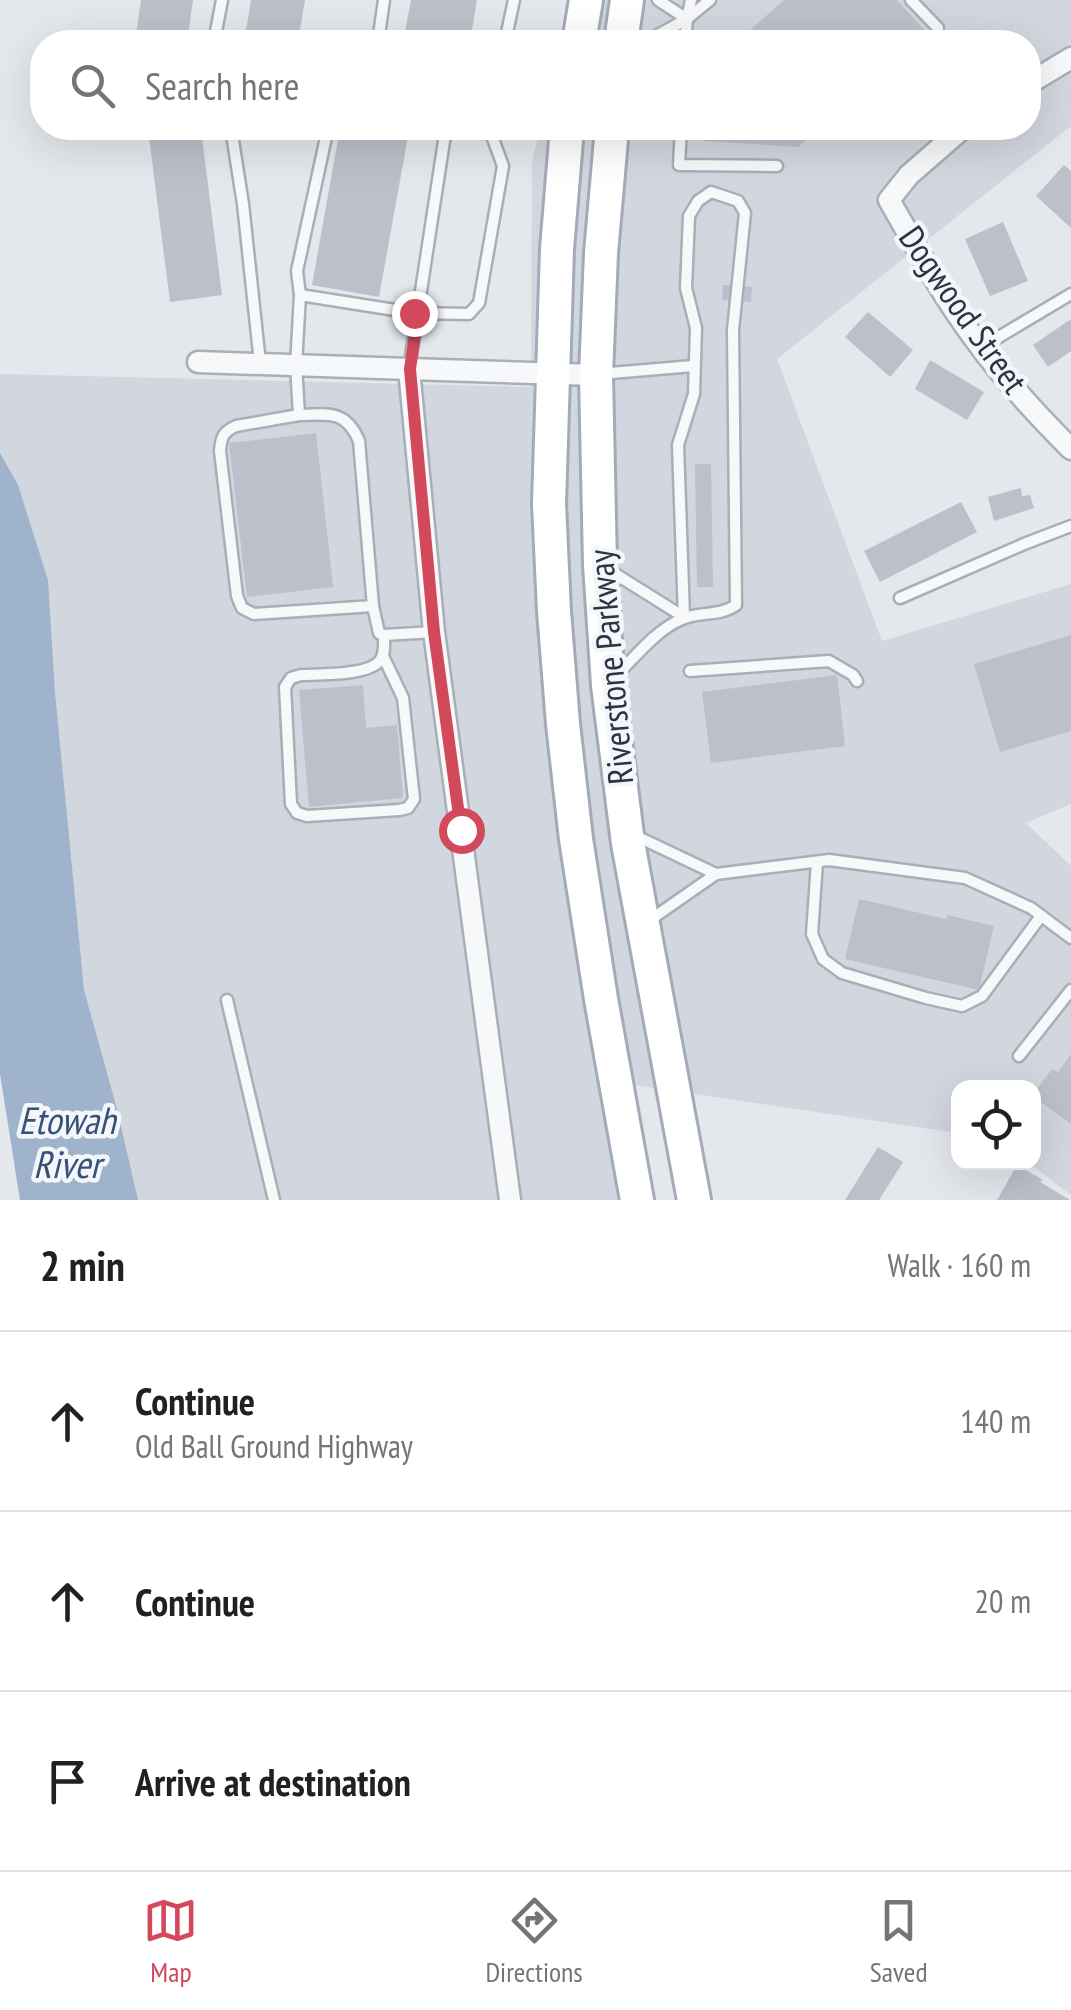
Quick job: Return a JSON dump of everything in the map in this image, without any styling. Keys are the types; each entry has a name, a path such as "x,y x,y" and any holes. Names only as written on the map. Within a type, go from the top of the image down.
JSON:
{"main road":[{"path":"581,30 586,0"},
{"path":"623,30 627,0"},
{"name":"Riverstone Parkway","path":"567,140 557,248 549,504 562,724 592,945 638,1200"},
{"name":"Riverstone Parkway","path":"611,140 600,253 596,374 600,564 608,685 626,832 694,1200"}],"street":[{"path":"1041,76 1071,58"},
{"name":"Dogwood Street","path":"950,140 909,175 889,200 941,290 981,347 1038,416 1071,448"},
{"path":"198,362 596,374"},
{"path":"410,369 434,632 510,1200"}],"lane":[{"path":"216,30 222,0"},
{"path":"380,30 384,0"},
{"path":"508,30 514,0"},
{"path":"658,0 686,18"},
{"path":"686,30 691,0"},
{"path":"666,30 710,0"},
{"path":"911,0 938,28"},
{"path":"234,140 260,364"},
{"path":"299,415 297,271 325,140"},
{"path":"410,369 443,140"},
{"path":"300,295 418,313 468,314 479,303 503,166 494,140"},
{"path":"680,140 679,165 776,166"},
{"path":"608,685 662,632 684,617 725,612 736,605 734,330 745,213 738,201 710,192 698,201 689,216 686,288 696,328 694,394 678,445 684,617"},
{"path":"981,347 1071,294"},
{"path":"596,374 693,366"},
{"path":"373,606 254,614 242,608 237,596 220,451 221,437 228,430 299,415 343,417 359,441 373,606 379,633 434,632"},
{"path":"900,598 1071,526"},
{"path":"600,564 684,617"},
{"path":"383,656 368,670 301,675 291,678 285,687 292,804 297,813 308,816 399,810 408,808 414,799 402,698 383,656 384,635"},
{"path":"690,671 829,661 853,675 857,682"},
{"path":"626,832 716,874"},
{"path":"642,926 716,874 829,860 965,878 1030,908 1071,938"},
{"path":"817,862 812,934 823,959 842,973 926,998 962,1006 982,996 1041,916"},
{"path":"1018,1056 1071,990"},
{"path":"226,1000 274,1200"}],"shaded area":[{"path":"572,0 1071,0 1071,126 777,359 882,641 1071,584 1071,804 1026,823 1071,866 1071,1195 1038,1170 1041,1080 951,1080 951,1132 634,1085 645,1200 94,1200 0,503 0,374 531,387 532,162 537,140 1041,140 1041,30 564,30"}],"water":[{"name":"Etowah River","path":"0,453 18,485 48,580 84,990 138,1200 20,1200 0,1074"}],"building":[{"path":"141,0 193,0 189,30 137,30"},
{"path":"251,0 305,0 300,30 246,30"},
{"path":"411,0 477,0 472,30 405,30"},
{"path":"784,0 897,0 924,30 750,30"},
{"path":"149,140 202,140 222,295 170,302"},
{"path":"338,140 407,140 379,297 312,285"},
{"path":"704,140 806,140 798,147"},
{"path":"1064,165 1071,171 1071,228 1036,196"},
{"path":"1003,222 1028,281 990,296 965,239"},
{"path":"723,285 752,287 751,302 722,300"},
{"path":"868,312 913,350 890,377 845,337"},
{"path":"1071,319 1071,351 1048,367 1033,345"},
{"path":"930,360 984,392 967,420 915,389"},
{"path":"316,433 333,587 247,597 229,443"},
{"path":"695,464 711,464 713,587 697,587"},
{"path":"1021,488 1022,496 1030,495 1034,508 994,521 988,497"},
{"path":"961,502 977,532 880,582 864,551"},
{"path":"1071,635 1071,731 1000,752 974,664"},
{"path":"837,675 845,746 711,763 702,692"},
{"path":"363,685 366,728 397,725 403,798 309,807 299,690"},
{"path":"859,899 994,926 979,990 845,959"},
{"path":"1071,1054 1071,1124 1041,1102 1041,1084 1052,1069 1058,1072"},
{"path":"878,1147 903,1162 879,1200 845,1200"},
{"path":"1014,1170 1026,1170 1070,1200 997,1200"}],"route":[{"path":"414,313 418,313 410,369 434,632 461,830"}]}
